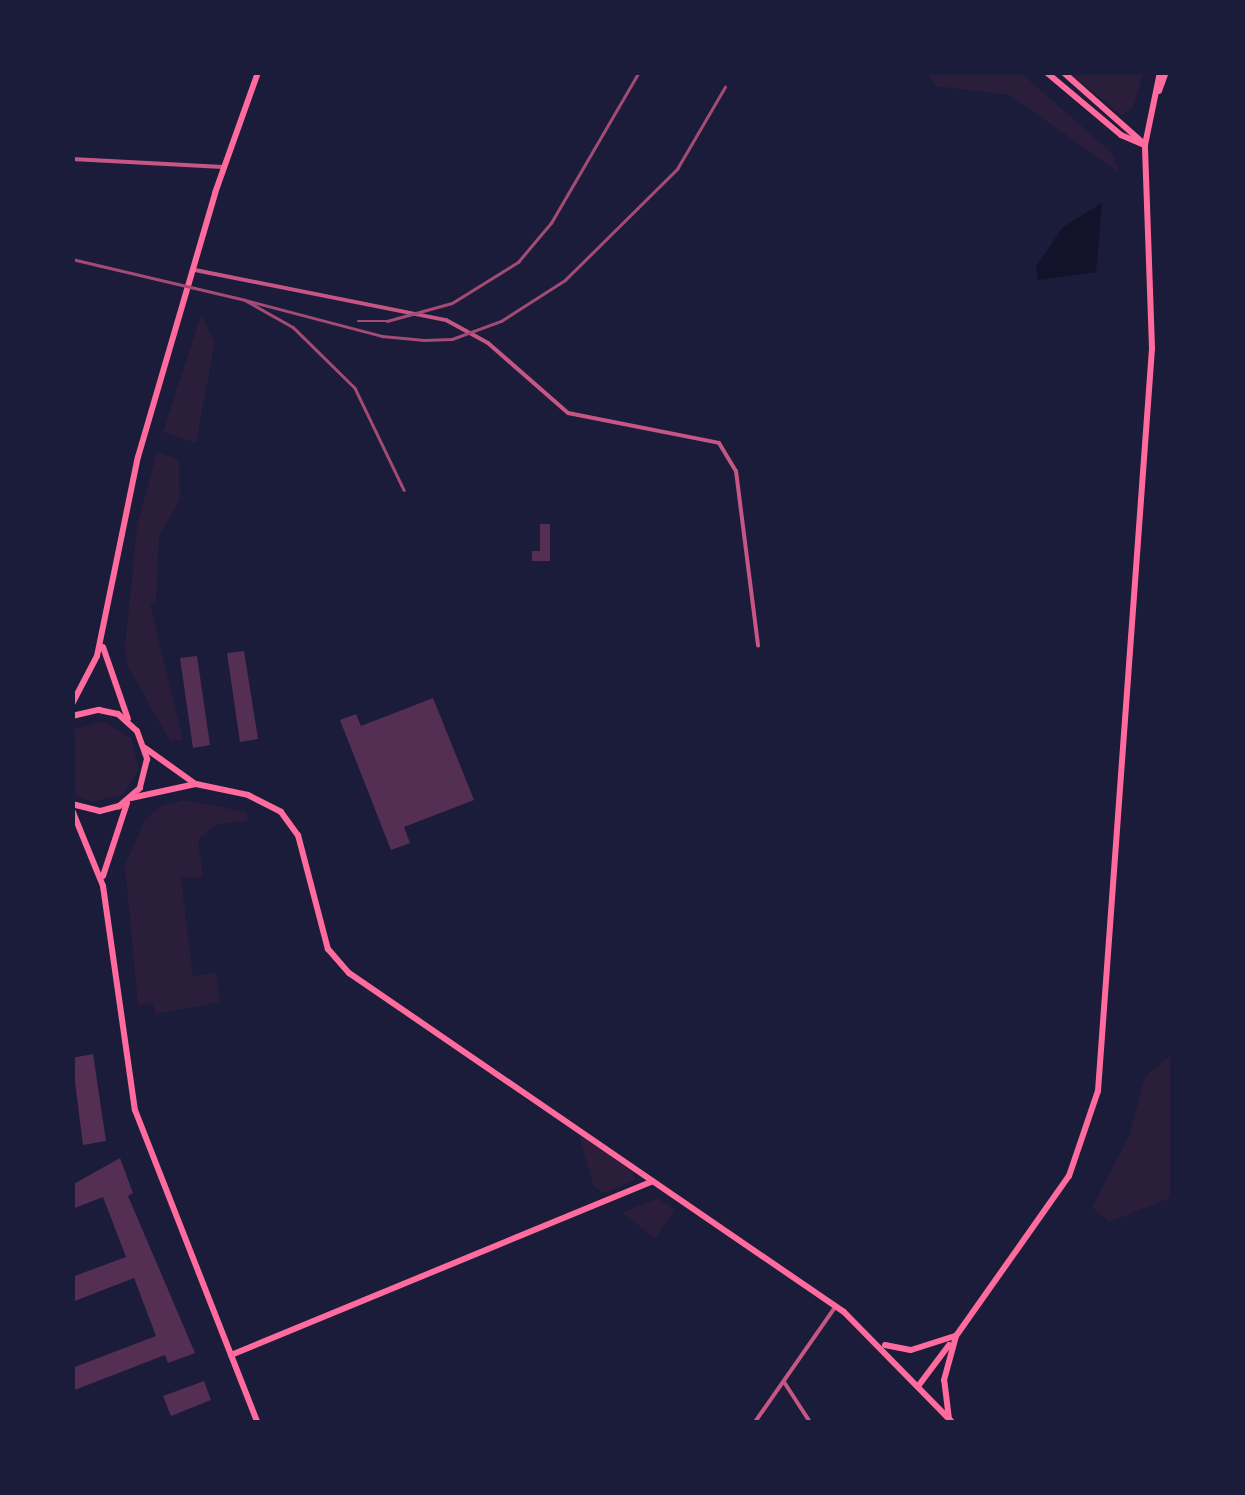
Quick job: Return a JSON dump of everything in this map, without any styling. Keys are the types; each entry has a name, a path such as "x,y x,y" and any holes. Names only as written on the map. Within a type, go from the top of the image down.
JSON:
{"main road":[{"path":"72,704 102,640 125,506 223,167 258,72"},
{"path":"1046,72 1120,135 1145,145"},
{"path":"1062,72 1145,145"},
{"path":"919,1385 1069,1176 1098,1091 1152,348 1145,145 1163,72"},
{"path":"102,640 112,685 145,748 196,784 248,795 288,818 328,949 348,973 836,1306 876,1339 950,1421"},
{"path":"72,716 108,711 132,725"},
{"path":"103,886 108,848 129,800 144,779 145,748"},
{"path":"196,784 100,811 72,807 103,886 133,1103 257,1422"},
{"path":"230,1355 653,1181"},
{"path":"876,1339 904,1350 956,1336"},
{"path":"950,1421 944,1380 956,1336"}],"street":[{"path":"72,159 223,167"},
{"path":"192,269 446,320 488,344 568,412 720,444 736,472 758,646"},
{"path":"755,1422 836,1306"},
{"path":"784,1382 810,1422"}],"shaded area":[{"path":"928,73 1021,73 1112,153 1120,173 1009,95 935,86"},
{"path":"1069,73 1143,73 1133,107 1122,116"},
{"path":"1102,203 1096,272 1038,280 1036,267 1063,227"},
{"path":"201,315 215,342 196,443 163,432"},
{"path":"157,452 179,460 180,499 159,537 156,602 150,604 183,740 170,741 128,667 125,647 137,526"},
{"path":"104,721 131,738 139,768 123,795 92,802 73,794 73,730"},
{"path":"184,800 247,812 248,821 217,824 198,840 203,877 181,878 193,976 216,973 220,1002 156,1014 152,1003 138,1005 125,866 144,821 161,806"},
{"path":"1172,1054 1172,1197 1109,1222 1092,1207 1129,1136 1145,1077"},
{"path":"579,1134 633,1172 635,1180 605,1193 594,1187"},
{"path":"658,1198 675,1210 655,1238 622,1213"}],"building":[{"path":"540,524 550,524 550,561 532,561 532,551 540,551"},
{"path":"244,651 258,739 240,742 227,653"},
{"path":"197,656 210,745 193,748 180,658"},
{"path":"433,698 474,800 404,827 410,843 391,850 340,720 356,714 361,726"},
{"path":"93,1054 106,1141 83,1145 72,1058"},
{"path":"120,1158 133,1193 128,1196 195,1353 168,1363 165,1355 72,1391 72,1368 156,1336 134,1278 72,1302 72,1277 126,1257 103,1197 72,1209 72,1185"},
{"path":"204,1381 211,1400 171,1416 163,1396"}],"railway":[{"path":"358,321 387,321 452,303 518,262 551,223 639,72"},
{"path":"245,300 382,336 424,340 452,339 501,321 565,280 677,169 725,87"},
{"path":"72,259 245,300 293,327 355,388 404,490"}]}
